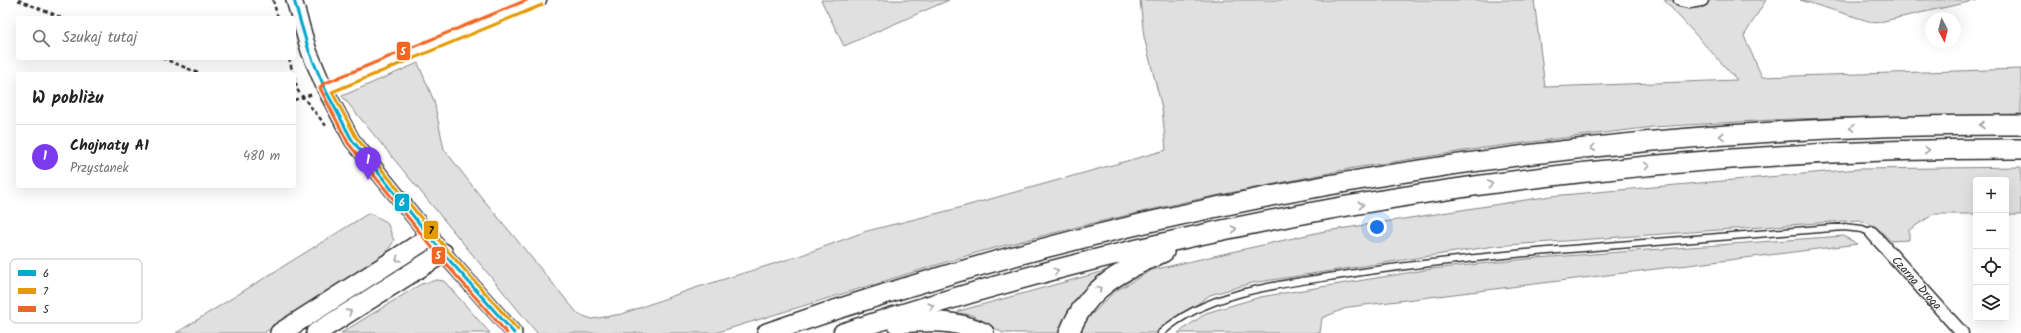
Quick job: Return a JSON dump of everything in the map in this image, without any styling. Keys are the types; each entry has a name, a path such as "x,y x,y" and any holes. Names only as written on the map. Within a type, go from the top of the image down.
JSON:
{"main road":[{"path":"767,333 899,290 1059,245 1219,207 1380,177 1514,157 1672,140 1850,128 2021,125"},
{"path":"843,333 1048,273 1196,237 1308,214 1414,196 1510,182 1618,169 1792,155 1923,150 2021,149"},
{"path":"280,333 430,237"},
{"path":"1070,333 1080,312 1097,290 1107,282 1117,275 1196,237"},
{"path":"316,333 443,253"},
{"path":"867,325 950,322 984,333"}],"street":[{"path":"294,0 309,51 325,89 352,140 443,253 514,333"},
{"path":"325,89 540,0"},
{"path":"1680,0 1689,2 1702,0"},
{"name":"Czarna Droga","path":"1872,233 1962,333"}],"lane":[{"path":"1161,333 1186,315 1233,296 1305,281 1400,266 1499,255 1844,227 1862,229 1872,233"}],"path":[{"path":"18,0 58,16"},
{"path":"273,0 277,16"},
{"path":"167,60 196,72"},
{"path":"290,60 293,72"},
{"path":"296,83 298,91 327,127"},
{"path":"296,99 325,89"}],"shaded area":[{"path":"821,0 949,0 844,46"},
{"path":"1140,0 1534,0 1545,87 1737,80 1664,0 1766,0 1744,36 1762,77 2021,69 2021,114 1790,119 1653,127 1483,148 1354,168 1185,202 1081,226 979,252 715,333 537,333 342,96 418,63 434,101 444,149 474,188 578,314 592,319 622,314 692,289 799,256 867,231 951,210 1166,150 1162,108 1144,37"},
{"path":"1800,0 1978,0 1875,23"},
{"path":"2021,167 2021,215 2009,215 2009,177 1973,177 1973,214 1934,214 1909,230 1909,240 1891,241 1875,226 1859,220 1495,246 1252,283 1210,295 1156,333 1081,333 1085,321 1114,292 1152,270 1320,232 1551,196 1859,169"},
{"path":"369,213 387,222 394,241 380,261 264,333 176,333"},
{"path":"1843,236 1858,244 1349,307 1322,318 1320,333 1178,333 1206,313 1260,297 1431,269 1537,258"},
{"path":"1112,269 1062,333 1003,333 972,315 958,313 959,311"},
{"path":"437,280 444,281 490,333 341,333 421,284"}],"transit line":[{"name":"6","path":"294,0 309,51 325,89 352,140 443,253 514,333"},
{"name":"5","path":"507,333 439,256 348,143 320,88 323,84 527,0"},
{"name":"7","path":"518,330 447,250 370,155 356,137 332,92 542,5"}],"place":[{"name":"Chojnaty A1","path":"368,180"}]}
